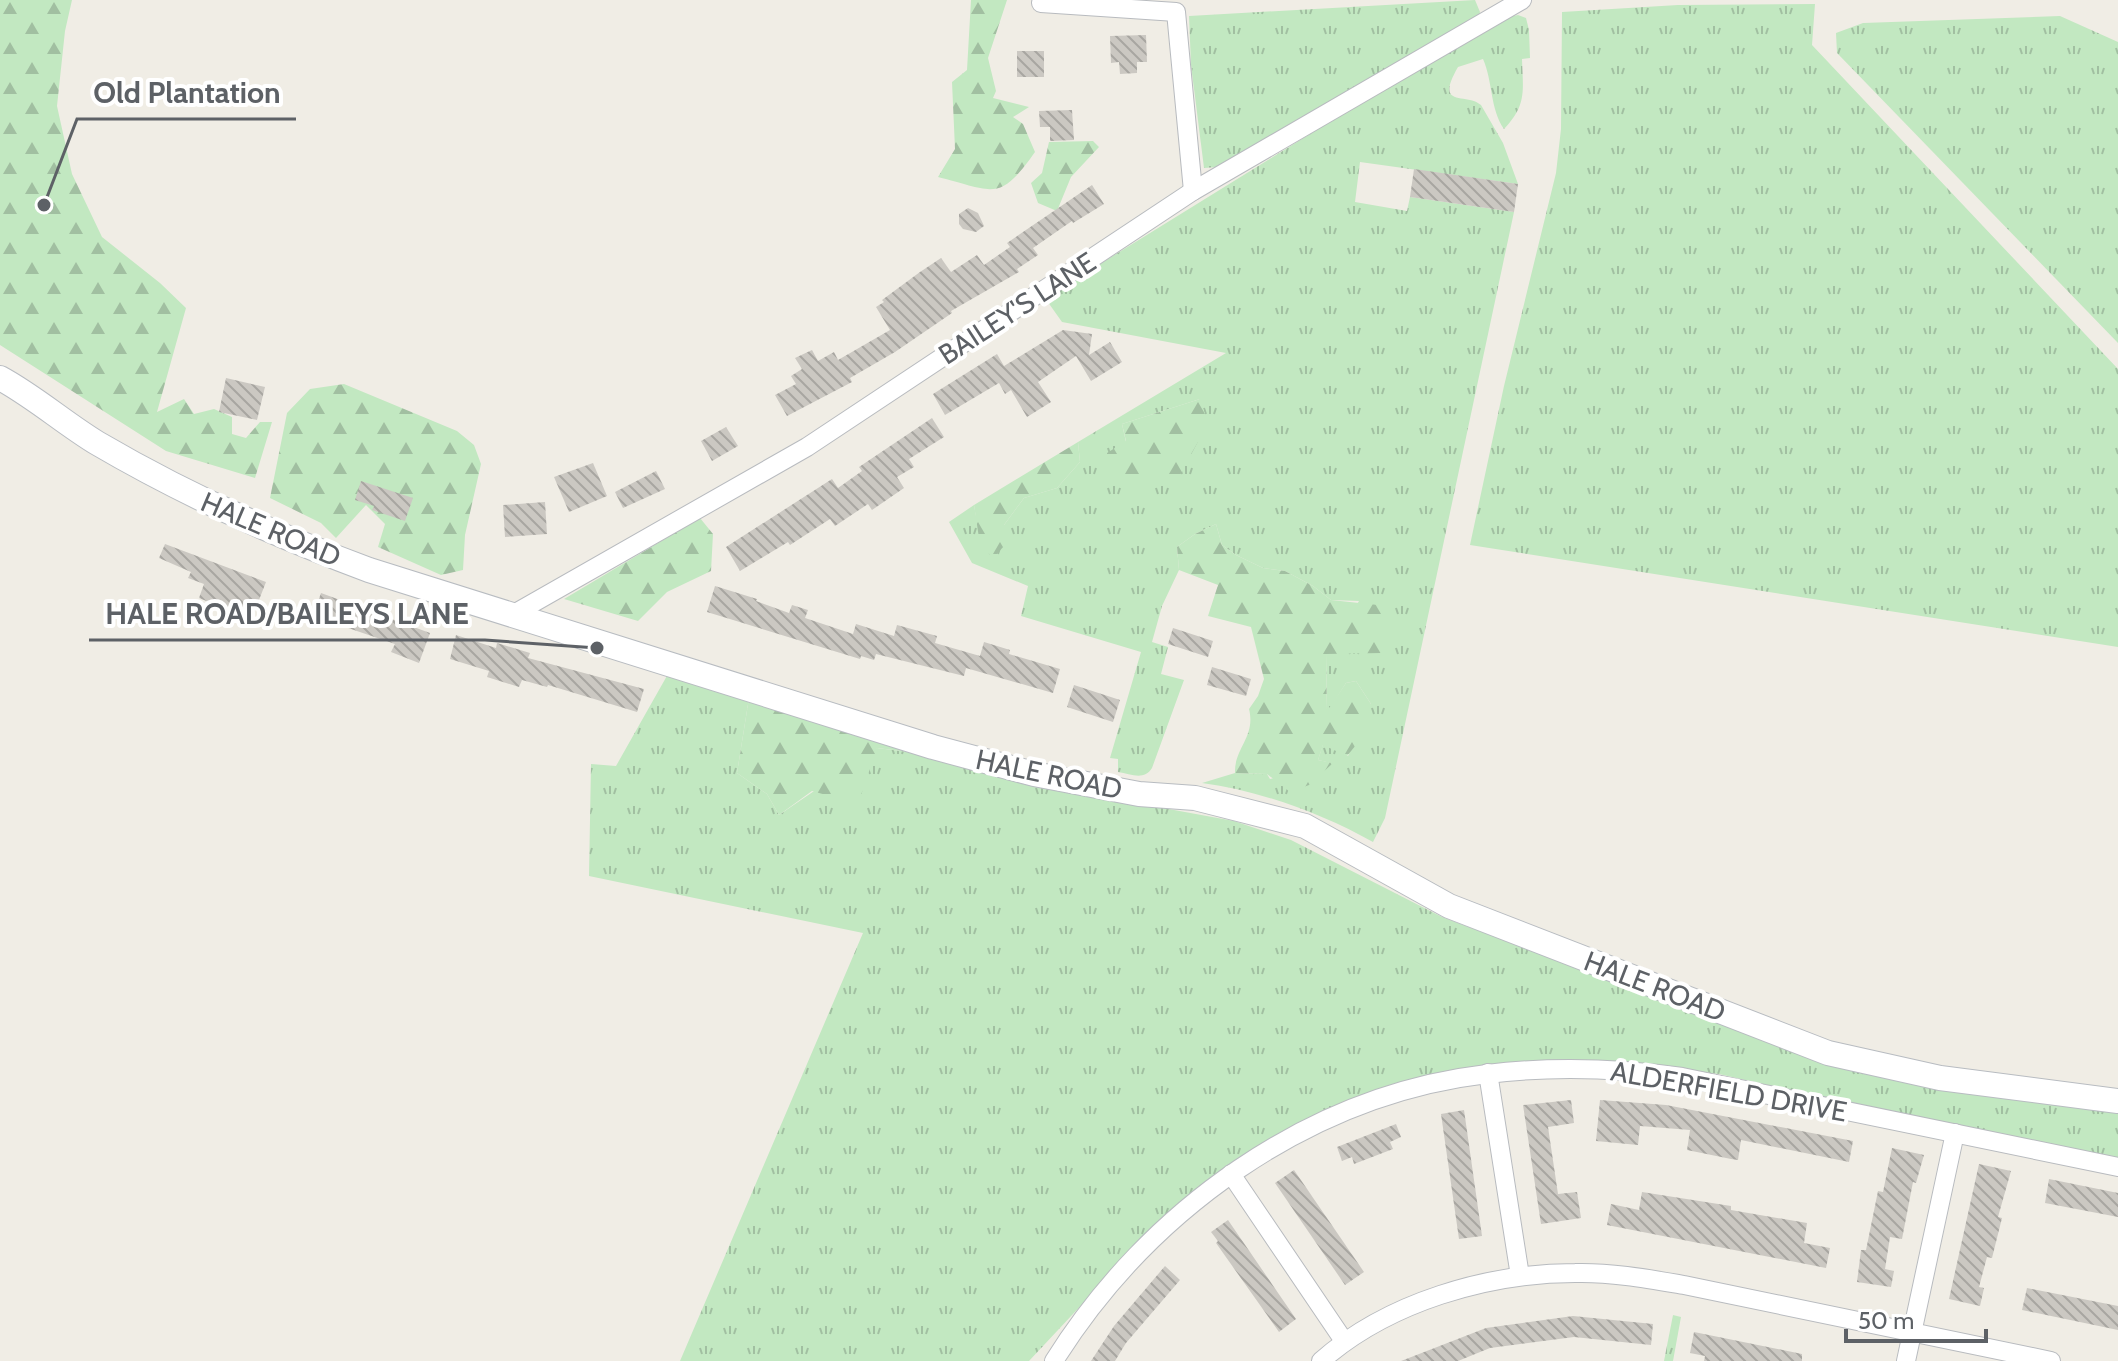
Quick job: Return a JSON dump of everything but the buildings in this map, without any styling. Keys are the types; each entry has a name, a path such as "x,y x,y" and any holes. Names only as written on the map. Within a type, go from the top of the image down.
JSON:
{"street":[{"name":"BAILEY'S LANE","path":"512,615 807,447 1193,191 1522,0"},
{"path":"1041,3 1176,12 1193,191"},
{"name":"HALE ROAD","path":"0,378 94,441 177,489 305,546 369,570 933,747 1019,770 1139,794 1195,798 1305,826 1449,906 1828,1053 1940,1078 2118,1101"},
{"name":"ALDERFIELD DRIVE","path":"1054,1361 1123,1269 1184,1209 1231,1174 1298,1134 1374,1101 1411,1089 1488,1073 1624,1069 1682,1077 2118,1167"},
{"path":"1488,1073 1520,1276"},
{"path":"1906,1361 1955,1133"},
{"path":"1231,1174 1344,1341"},
{"path":"1321,1361 1344,1341 1391,1316 1462,1289 1520,1276 1577,1273 1652,1279 2051,1361"}],"green space":[{"path":"0,0 72,0 65,31 57,106 72,174 102,237 186,308 157,412 184,399 194,414 214,409 232,417 232,434 246,438 260,422 272,422 255,478 166,451 0,345"},
{"path":"971,0 1007,0 988,58 996,91 993,98 1029,107 1013,117 1023,124 1035,152 1013,179 994,189 938,177 955,149 952,82 967,70"},
{"path":"1475,0 1480,12 1478,20 1218,167 1204,168 1191,65 1189,16"},
{"path":"1815,4 1812,45 2118,369 2118,647 1470,545 1504,386 1556,173 1561,129 1562,12 1678,5"},
{"path":"1518,15 1526,18 1530,58 1522,59 1520,105 1504,129 1496,113 1483,59 1458,67 1449,89 1455,97 1481,105 1503,143 1518,184 1360,162 1355,202 1407,211 1410,197 1514,212 1385,818 1373,842 1290,805 1202,783 1235,773 1267,774 1270,779 1331,763 1318,760 1323,744 1348,756 1371,704 1356,681 1346,683 1327,713 1326,654 1359,601 1331,600 1285,571 1263,568 1236,555 1222,545 1216,524 1177,547 1179,570 1162,606 1152,642 1168,647 1161,674 1184,680 1152,768 1141,776 1118,772 1118,759 1110,758 1141,652 1021,616 1028,586 972,563 949,522 974,505 976,516 1004,546 1004,525 1024,498 1057,488 1080,462 1078,442 1226,353 1062,322 1045,298 1360,103 1509,17","holes":["1200,399 1126,442 1122,424"]},
{"path":"2060,16 2118,42 2118,343 1837,53 1836,33 1863,23"},
{"path":"1093,141 1099,147 1071,177 1057,211 1038,203 1031,183 1042,173 1049,142"},
{"path":"344,384 457,431 474,445 481,464 465,535 463,570 441,575 378,547 385,524 366,505 336,538 321,523 270,498 287,413 310,389"},
{"path":"1200,399 1208,423 1179,477 1122,488 1108,476 1107,453 1126,441 1122,424"},
{"path":"1078,442 1080,462 1057,488 1024,498 1004,525 1004,546 995,556 981,551 974,505"},
{"path":"700,518 713,534 711,571 667,592 638,621 564,599"},
{"path":"1216,524 1222,545 1236,555 1263,568 1285,571 1331,600 1378,605 1391,615 1381,653 1326,654 1327,711 1346,683 1356,681 1371,704 1369,729 1347,756 1323,745 1318,760 1333,763 1309,785 1290,792 1267,774 1235,773 1238,756 1250,727 1249,709 1264,679 1251,627 1208,616 1218,585 1179,570 1177,547"},
{"path":"668,674 749,698 737,773 767,794 779,815 877,748 909,752 917,744 1016,781 1234,821 1291,840 1442,917 1845,1068 2118,1112 2118,1158 1719,1074 1615,1062 1547,1061 1448,1071 1353,1099 1270,1139 1222,1170 1162,1220 1113,1268 1029,1361 680,1361 863,933 589,876 591,764 616,766"},
{"path":"749,698 917,744 909,752 877,748 858,804 812,791 779,815 767,794 737,773"},
{"path":"1673,1315 1681,1317 1673,1361 1664,1361"}],"place":[{"name":"Old Plantation","path":"44,205"},
{"name":"HALE ROAD/BAILEYS LANE","path":"597,648"}]}
